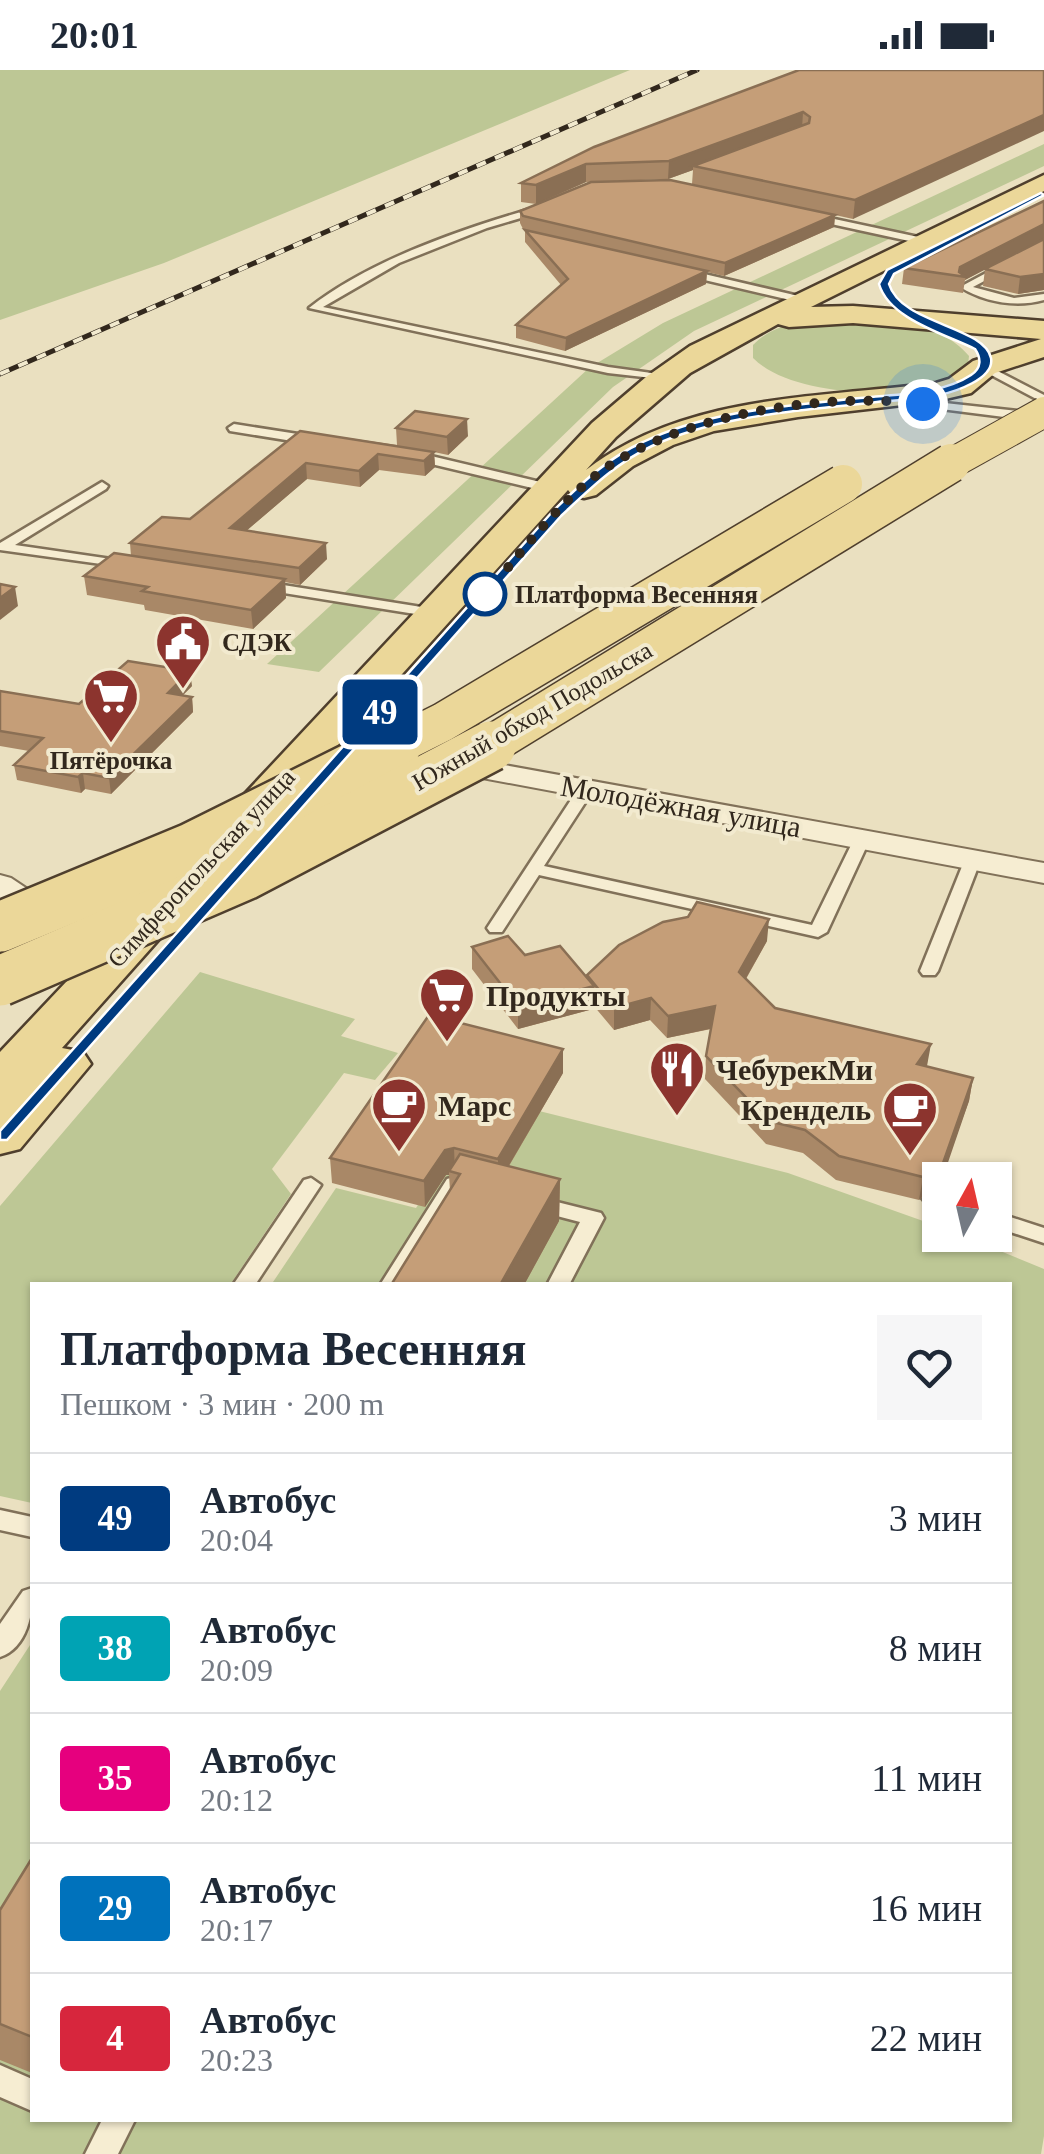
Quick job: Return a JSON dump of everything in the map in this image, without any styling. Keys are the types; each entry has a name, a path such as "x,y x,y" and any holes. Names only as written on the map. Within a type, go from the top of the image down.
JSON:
{"main road":[{"path":"984,367 985,357 979,347 957,333 925,322 887,294 884,284 890,272 914,253 1044,182"},
{"path":"1044,195 803,300 739,340 736,352 754,371 808,392 878,398 949,389 976,377 984,367 1044,346"},
{"path":"752,330 790,318 829,314 871,314 1006,331 1044,330"},
{"name":"Симферопольская улица","path":"0,1136 334,743 434,613 549,488 604,430 666,378 711,346 752,330"},
{"name":"Южный обход Подольска","path":"0,927 191,848 443,722 948,422 1044,376"},
{"name":"Симферопольская улица","path":"0,1084 123,950 604,469 648,444 701,425 749,414 878,398"},
{"name":"Южный обход Подольска","path":"0,981 245,875 514,734 990,438 1044,415"}],"street":[{"name":"Молодёжная улица","path":"334,743 1044,873"},
{"path":"0,885 91,944 123,950"}],"lane":[{"path":"561,200 396,261 314,308 608,370 666,378"},
{"path":"806,216 914,253"},
{"path":"484,226 502,230"},
{"path":"1044,245 965,287 990,298 1033,301 1044,296"},
{"path":"669,269 803,300"},
{"path":"984,367 1044,400"},
{"path":"878,398 1044,415"},
{"path":"234,428 325,442"},
{"path":"398,453 549,488"},
{"path":"102,486 2,547 140,568"},
{"path":"239,583 434,613"},
{"path":"496,928 586,789"},
{"path":"533,868 818,932 862,838"},
{"path":"930,970 972,859"},
{"path":"393,1282 454,1184 488,1192"},
{"path":"246,1282 311,1185"},
{"path":"523,1201 593,1218 560,1282"},
{"path":"1012,1225 1044,1236"},
{"path":"0,1520 30,1527"},
{"path":"0,1646 30,1601"},
{"path":"0,2082 30,2094"}],"green space":[{"path":"0,70 630,70 164,263 0,320"},
{"path":"1044,144 1044,166 694,331 613,387 319,672 267,664 589,368 663,323"},
{"path":"828,319 923,328 956,343 969,356 968,365 942,383 871,392 843,391 792,380 753,358 753,345 769,332"},
{"path":"200,972 355,1019 341,1036 398,1053 375,1080 344,1073 272,1169 291,1194 232,1282 30,1282 30,1503 0,1496 0,1206"},
{"path":"487,1098 788,1173 922,1221 922,1252 1002,1252 1044,1269 1041,2154 0,2154 0,1691 30,1645 30,2122 1012,2122 1012,1282 273,1282 336,1188 416,1208"}],"building":[{"path":"799,70 1044,70 1044,115 855,200 693,166 809,123 810,117 803,112 669,161 586,164 536,185 521,183 594,147"},
{"path":"670,180 835,215 725,263 523,216 520,211 591,182"},
{"path":"1044,201 1044,224 960,267 959,272 966,277 904,268"},
{"path":"525,230 707,271 566,338 516,325 568,279"},
{"path":"1044,239 1044,274 1020,277 985,269"},
{"path":"415,411 467,419 447,437 396,428"},
{"path":"300,431 434,452 424,461 378,454 359,471 306,463 230,528 326,543 299,568 130,543 162,517 190,519"},
{"path":"114,553 285,579 251,610 142,591 148,587 84,576"},
{"path":"0,584 15,587 0,598"},
{"path":"128,661 190,671 168,693 192,697 109,778 83,773 78,777 14,765 43,738 0,731 0,691 79,704"},
{"path":"697,902 769,919 739,972 775,1008 931,1044 917,1064 973,1078 943,1162 922,1162 922,1177 839,1156 805,1130 769,1121 706,1056 715,1006 668,1016 651,998 614,1008 587,975 619,945 663,922 688,917"},
{"path":"508,936 525,955 560,946 594,986 518,1006 472,947"},
{"path":"429,1015 563,1049 498,1159 454,1148 445,1150 424,1181 330,1158"},
{"path":"460,1154 560,1179 502,1282 393,1282 460,1174 449,1171"},
{"path":"30,1861 30,2036 0,2024 0,1910"}],"railway":[{"path":"0,374 697,70"}],"bus line":[{"name":"49","path":"0,1136 557,514 604,469 648,444 701,425 776,410 938,392 976,377 984,367 985,357 979,347 908,312 887,294 884,284 890,272 1044,195"}],"place":[{"name":"Платформа Весенняя","path":"485,594"},
{"name":"СДЭК","path":"183,691"},
{"name":"Пятёрочка","path":"111,745"},
{"name":"Продукты","path":"447,1044"},
{"name":"ЧебурекМи","path":"677,1118"},
{"name":"Марс","path":"399,1154"},
{"name":"Крендель","path":"910,1158"}],"route":[{"path":"485,594 479,601 557,514 604,469 648,444 701,425 749,414 878,398 923,404"}]}
